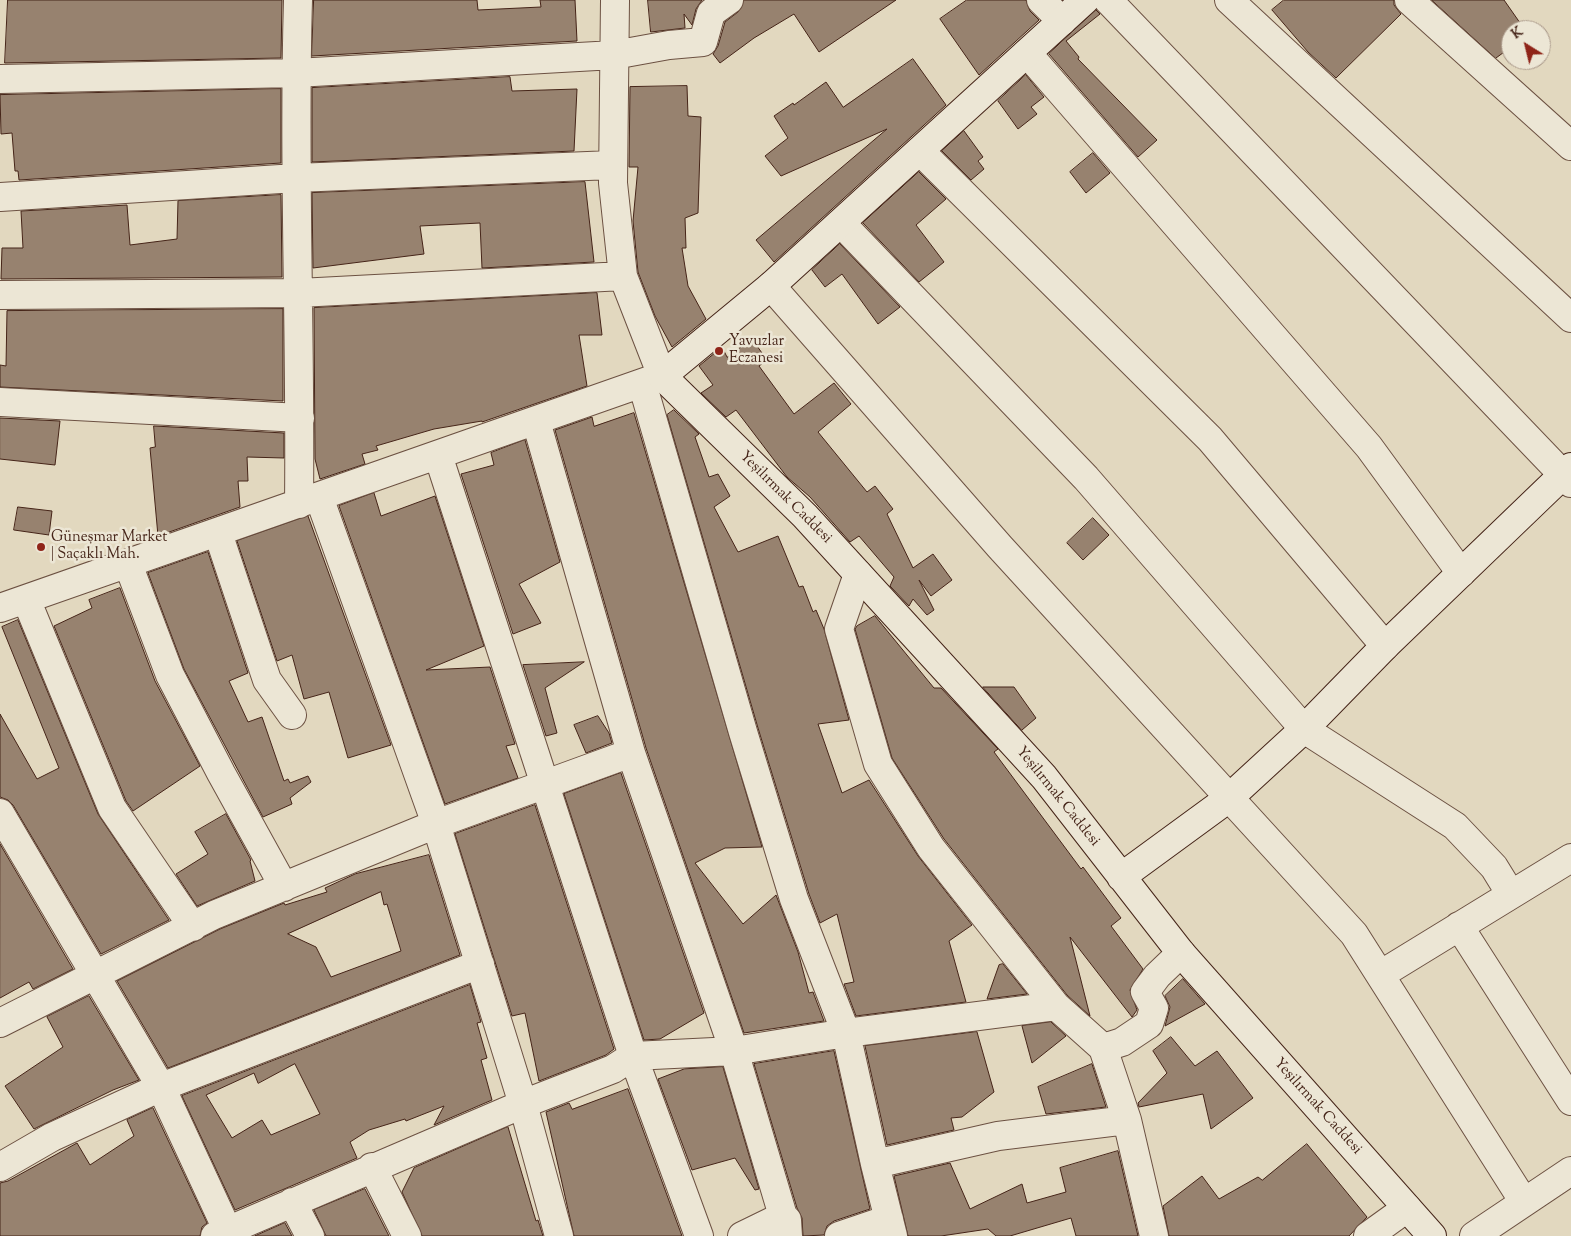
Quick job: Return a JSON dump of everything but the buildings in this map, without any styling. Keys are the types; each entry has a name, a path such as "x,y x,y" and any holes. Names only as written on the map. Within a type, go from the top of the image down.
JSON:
{"street":[{"path":"298,0 296,178 300,418 309,500 436,824 523,1104 559,1236"},
{"path":"615,0 612,165 623,276 652,379 743,732 794,899 846,1032 874,1164 891,1228 839,1236"},
{"path":"0,80 296,73 614,56 668,45 703,42 711,13 729,0"},
{"path":"1041,0 1062,21"},
{"path":"0,608 652,379 771,286 1085,0"},
{"path":"1108,0 1569,475 1461,573 1385,646 1304,729 1229,798 1121,877"},
{"path":"1229,0 1571,318"},
{"path":"1409,0 1571,146"},
{"path":"1027,53 1369,447 1461,573"},
{"path":"920,151 1210,439 1385,646"},
{"path":"0,197 296,178 612,165"},
{"path":"841,223 1086,478 1304,729 1455,826 1494,867 1510,894"},
{"path":"0,295 299,294 623,276"},
{"path":"771,286 1000,547 1354,934 1524,1202"},
{"name":"Yeşilırmak Caddesi","path":"652,379 805,516 1044,777 1181,953 1432,1236"},
{"path":"0,402 300,418"},
{"path":"536,420 631,753 734,1051 786,1226 742,1236"},
{"path":"438,455 633,1056 698,1236"},
{"path":"218,533 267,680 292,715"},
{"path":"128,564 170,675 221,773 284,886"},
{"path":"858,574 839,629 878,764 930,848 1056,1006 1103,1048 1126,1120 1154,1236"},
{"path":"26,599 112,808 193,927"},
{"path":"1,1021 214,915 436,824 545,786 631,753"},
{"path":"0,813 94,976 161,1087 224,1234 292,1202 613,1068 633,1056 734,1051 846,1032 1056,1006"},
{"path":"1380,975 1571,858"},
{"path":"1459,926 1571,1101"},
{"path":"1103,1048 1122,1042 1149,1024 1154,1008 1145,992 1157,976 1181,953"},
{"path":"0,1166 52,1136 161,1087 480,964"},
{"path":"874,1164 998,1136 1126,1120"},
{"path":"372,1168 406,1236"},
{"path":"1474,1236 1571,1171"},
{"path":"292,1202 310,1236"},
{"path":"1368,1236 1407,1208"}],"place":[{"name":"Yavuzlar Eczanesi","path":"719,351"},
{"name":"Güneşmar Market | Saçaklı Mah.","path":"41,547"}]}
